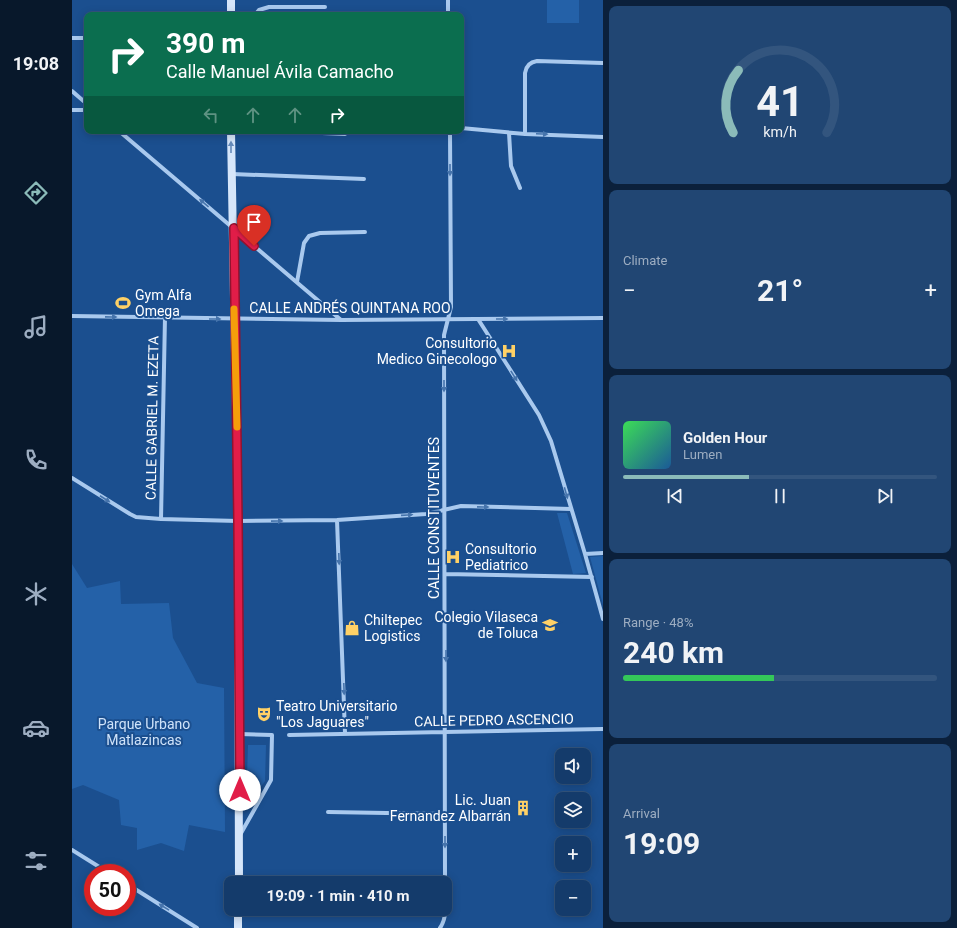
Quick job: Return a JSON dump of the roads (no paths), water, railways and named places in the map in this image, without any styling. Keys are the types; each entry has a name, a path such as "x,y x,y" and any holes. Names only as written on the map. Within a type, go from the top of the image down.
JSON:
{"main road":[{"path":"231,0 231,12"},
{"path":"231,134 231,174 234,228 234,318 238,521 240,734 239,876"},
{"path":"238,916 238,928"}],"street":[{"path":"448,0 448,12"},
{"path":"257,12 268,7 325,7"},
{"path":"72,38 84,38"},
{"path":"526,134 525,73 527,66 534,61 603,63"},
{"path":"72,91 84,101"},
{"path":"72,110 84,110"},
{"path":"464,128 526,134 603,137"},
{"path":"509,132 511,166 520,188"},
{"path":"123,134 341,320"},
{"name":"CALLE CONSTITUYENTES","path":"440,928 445,912 446,732 444,335 449,320 450,307 450,134"},
{"path":"231,174 364,179"},
{"path":"297,282 304,244 309,236 320,232 365,232"},
{"name":"CALLE ANDRÉS QUINTANA ROO","path":"72,316 341,320 603,318"},
{"name":"CALLE GABRIEL M. EZETA","path":"161,519 165,317"},
{"path":"478,319 539,415 554,451 586,554 603,619"},
{"path":"72,478 136,517 161,519 238,521 337,520 426,514 444,509 470,506 571,509"},
{"path":"337,520 346,734"},
{"path":"586,554 603,553"},
{"path":"445,574 592,577"},
{"name":"CALLE PEDRO ASCENCIO","path":"289,735 603,729"},
{"path":"240,734 272,735 272,780 240,835"},
{"path":"328,812 446,814"},
{"path":"72,850 95,864"},
{"path":"136,890 198,928"}],"place":[{"name":"Gym Alfa Omega","path":"123,303"},
{"name":"Consultorio Medico Ginecologo","path":"509,351"},
{"name":"Consultorio Pediatrico","path":"453,557"},
{"name":"Colegio Vilaseca de Toluca","path":"550,625"},
{"name":"Chiltepec Logistics","path":"352,628"},
{"name":"Teatro Universitario \"Los Jaguares\"","path":"264,714"},
{"name":"Lic. Juan Fernandez Albarrán","path":"523,808"}],"park label":[{"name":"Parque Urbano Matlazincas","path":"144,732"}]}
